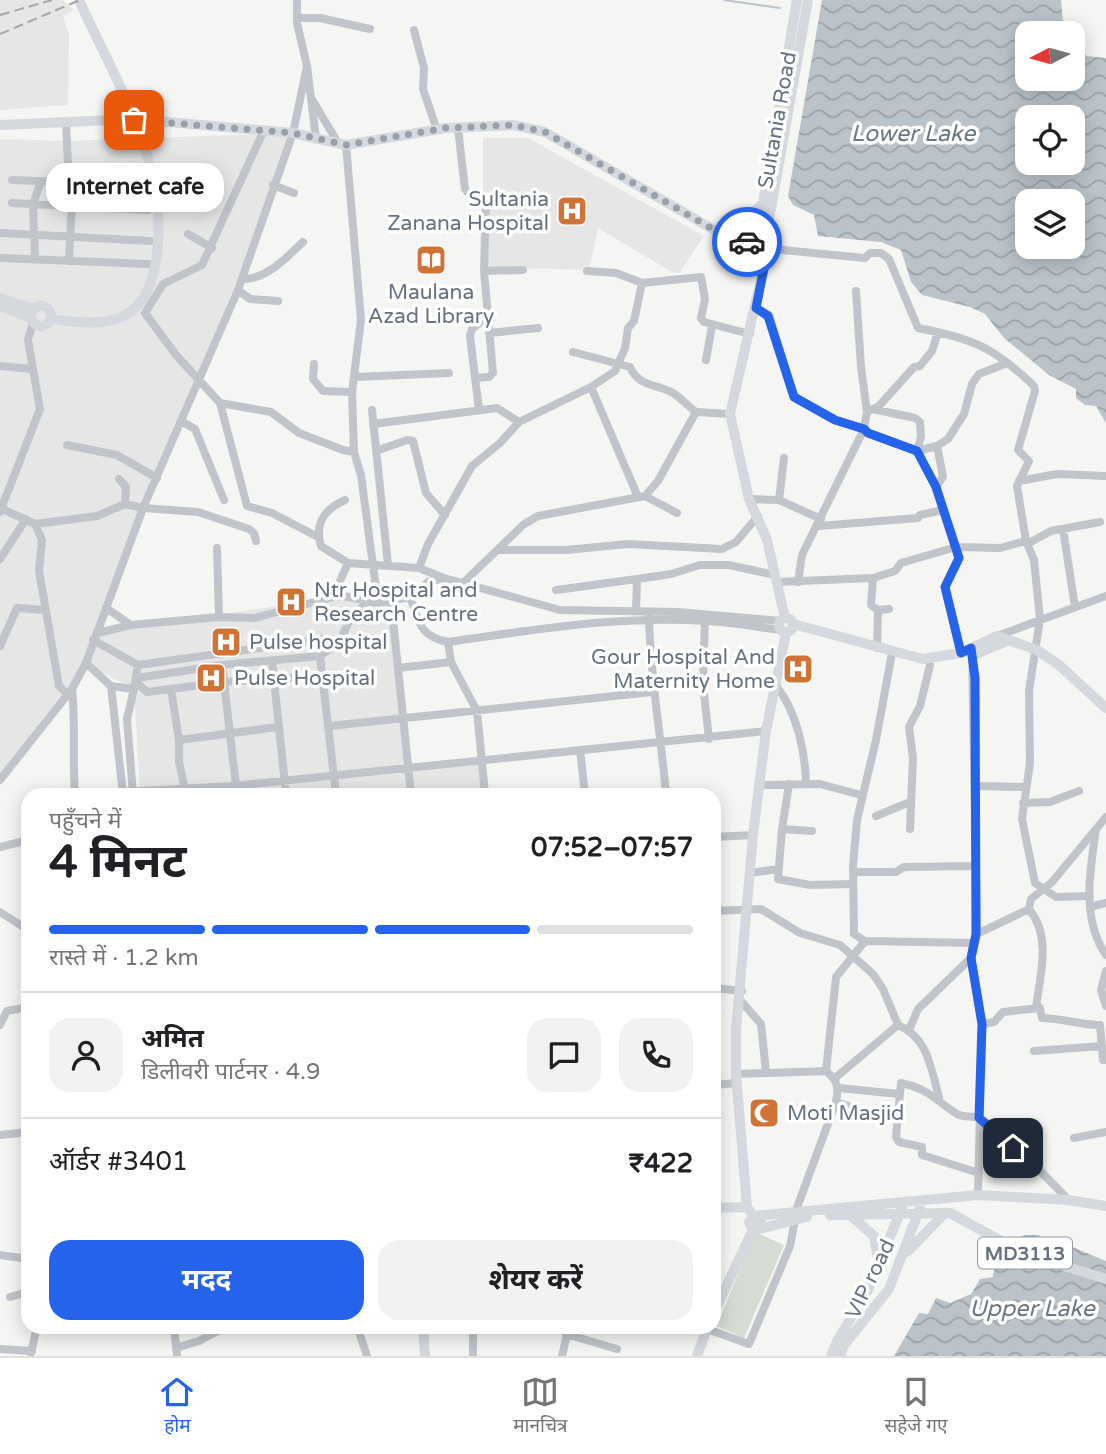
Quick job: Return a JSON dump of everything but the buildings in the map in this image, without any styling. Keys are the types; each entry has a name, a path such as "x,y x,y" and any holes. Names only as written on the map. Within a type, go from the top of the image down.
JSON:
{"main road":[{"path":"0,298 33,316 41,325 52,318 91,324 117,320 146,297 152,281 160,225 155,180 143,143 79,0"},
{"name":"Sultania Road","path":"763,246 763,203 797,0"},
{"name":"Sultania Road","path":"763,246 808,0"},
{"path":"0,125 134,120 293,133 342,144 437,130 513,125 545,132 728,238 763,246 756,308 730,414 749,499 767,540 786,626 777,687 766,731 753,835 736,1079 755,1220 721,1296"},
{"path":"728,238 763,203"},
{"path":"0,306 33,316"},
{"path":"33,316 44,306 52,318"},
{"path":"786,626 877,648 891,656 923,659 968,652"},
{"path":"786,626 930,665 944,665 1002,639 1037,650 1059,665 1106,708"},
{"path":"795,1217 905,1200 978,1195 1068,1200 1106,1206"},
{"name":"VIP road","path":"840,1356 844,1345 888,1289 903,1257 923,1199"},
{"name":"VIP road","path":"831,1356 878,1266 905,1200"},
{"path":"721,1210 755,1220 947,1213"},
{"path":"903,1257 947,1213"},
{"name":"MD3113","path":"947,1213 1023,1253 1106,1279"},
{"path":"850,1215 874,1236 878,1266"},
{"path":"424,1334 425,1356"},
{"path":"698,1356 705,1334"}],"street":[{"path":"297,0 297,18 307,66 316,139"},
{"path":"297,18 320,18 370,29"},
{"path":"414,30 424,68 423,89 437,130"},
{"path":"0,780 69,691 86,663 144,508 239,290 293,133 307,66"},
{"path":"302,96 312,99 342,144 361,320 352,393 354,452 375,565 378,603"},
{"path":"66,121 68,167 72,182 69,261"},
{"path":"458,128 465,189 471,196 486,200 484,271 493,373 489,377 475,378"},
{"path":"264,130 202,265 163,284 145,313 176,355 220,403 247,506 272,513 318,537"},
{"path":"12,180 142,186"},
{"path":"35,260 33,204 41,181"},
{"path":"106,207 108,183"},
{"path":"273,185 294,193"},
{"path":"12,203 148,209"},
{"path":"2,233 150,241"},
{"path":"188,234 212,248"},
{"path":"242,279 253,279 282,262 303,242"},
{"path":"763,246 865,258 870,253 881,253 889,259 918,328 960,335 982,345 1026,378 1035,391 1018,450 1029,461 1017,486 1026,542 1034,560 1040,619 1030,691 1030,763 1024,787 1022,831 1035,883 1056,897 1090,896"},
{"path":"0,258 148,264"},
{"path":"484,271 523,270"},
{"path":"587,271 616,273 642,283 701,277 705,299 701,318 712,326 750,334"},
{"path":"419,568 428,544 472,466 500,443 519,422 611,376 620,363 642,283"},
{"path":"239,290 250,299 278,300"},
{"path":"856,292 861,367 870,411"},
{"path":"756,308 768,316 794,397 835,420 917,451 937,446 948,439 964,414 972,384 979,374 1007,363"},
{"path":"33,316 29,332 32,369 40,409 0,510 35,524 97,516 125,504 198,512 249,529 254,533 256,541"},
{"path":"480,410 472,329 488,316"},
{"path":"706,360 712,326"},
{"path":"489,332 538,328"},
{"path":"798,582 802,555 820,523 870,411 914,367 920,366 932,351 938,332"},
{"path":"573,352 630,367 635,377 656,389 671,391 696,412 730,414"},
{"path":"314,364 313,379 323,391 352,393"},
{"path":"0,366 32,369"},
{"path":"355,377 449,373"},
{"path":"591,387 641,497 677,513"},
{"path":"220,403 271,412 299,433 354,452"},
{"path":"372,410 388,565"},
{"path":"373,424 480,410 504,410 519,422"},
{"path":"870,411 915,418 920,422 921,437 917,451 936,487 960,562 945,587 968,652 976,786 975,939 971,958 982,1024 978,1195"},
{"path":"461,585 523,525 538,516 641,497 658,481 696,412"},
{"path":"183,422 195,429 224,499"},
{"path":"376,450 407,440 413,441 426,493 445,515"},
{"path":"67,445 117,455 158,478"},
{"path":"936,487 943,477 937,446"},
{"path":"779,500 783,458"},
{"path":"1019,481 1057,474 1106,476"},
{"path":"119,479 126,487 125,504"},
{"path":"749,499 779,500 820,523 918,518 920,514 943,510"},
{"path":"345,500 328,508 320,521 318,537 321,546 348,563 419,568 461,585 560,610 636,611 649,615"},
{"path":"498,550 566,550 628,544 722,549 736,542 758,516"},
{"path":"0,559 26,519"},
{"path":"556,590 671,574 700,565 729,565 798,582 873,578 895,571 901,563 956,548 1000,548 1063,529 1100,522"},
{"path":"35,524 42,540 39,571 59,686 69,691"},
{"path":"1063,529 1075,607"},
{"path":"217,548 219,617"},
{"path":"333,597 348,563"},
{"path":"95,636 131,625 219,617 255,618 333,597 344,596 367,603 378,603 410,597 428,582 444,578"},
{"path":"873,578 871,605 878,610 889,609"},
{"path":"636,611 637,579"},
{"path":"1002,639 1040,619 1106,596"},
{"path":"410,597 421,626 430,638 448,642 562,626 609,624 649,615 705,617 786,626"},
{"path":"391,600 410,788"},
{"path":"111,685 136,683 222,665 320,656 340,641 349,621 367,603"},
{"path":"0,646 17,608 45,610"},
{"path":"106,608 131,625"},
{"path":"877,648 878,610"},
{"path":"609,611 609,624"},
{"path":"649,615 652,692 662,742 666,788"},
{"path":"705,617 703,684 709,739"},
{"path":"95,636 138,665 324,639 340,641"},
{"path":"448,642 451,662 477,711 485,788"},
{"path":"320,656 335,788"},
{"path":"891,656 876,740 861,795 853,872 854,934 864,942 975,939 1029,909"},
{"path":"272,661 286,788"},
{"path":"398,668 451,662"},
{"path":"86,663 111,685 121,788"},
{"path":"133,788 127,719 138,665"},
{"path":"222,665 234,788"},
{"path":"910,829 912,758 909,727 920,706 930,665"},
{"path":"136,683 147,692 224,682 322,676"},
{"path":"777,687 786,698 800,740 806,783"},
{"path":"171,689 179,740 178,762 185,788"},
{"path":"69,691 75,722 71,751 74,788"},
{"path":"329,726 652,692"},
{"path":"179,740 278,727"},
{"path":"240,788 285,780 709,739 766,731"},
{"path":"580,750 584,788"},
{"path":"759,785 806,783 861,795"},
{"path":"789,784 778,869 780,880 810,885 853,884"},
{"path":"976,786 1024,787"},
{"path":"1023,803 1050,802 1079,791"},
{"path":"876,816 911,802"},
{"path":"1036,1008 1043,947 1039,926 1029,909 1031,899 1052,882 1106,817"},
{"path":"782,829 813,831"},
{"path":"1096,829 1089,872 1090,907 1098,944 1106,955"},
{"path":"721,837 753,835"},
{"path":"0,847 21,842"},
{"path":"853,872 896,872 904,867 974,866"},
{"path":"751,873 778,869"},
{"path":"1090,907 1106,903"},
{"path":"721,910 761,909 800,933 823,938 855,957 883,989 898,1025 909,1030 924,1046 939,1097"},
{"path":"0,912 21,926"},
{"path":"826,1071 836,977 840,968 855,957 864,942"},
{"path":"909,1030 918,1009 971,958"},
{"path":"1106,971 1101,990 1106,1006"},
{"path":"721,990 741,995 761,1024 766,1072"},
{"path":"0,1025 7,1010 21,1008"},
{"path":"982,1024 994,1022 1003,1012 1040,1008 1042,1018 1062,1018 1080,1025 1100,1026 1103,1060 1106,1060"},
{"path":"835,1078 898,1025"},
{"path":"1034,1051 1102,1046"},
{"path":"721,1083 766,1072 826,1071 835,1078 839,1088 795,1217 790,1246 749,1344 721,1333"},
{"path":"979,1173 922,1155 922,1147 899,1142 897,1116 901,1083 919,1087 939,1097 958,1115 979,1118 1048,1178 1068,1200"},
{"path":"839,1088 899,1094"},
{"path":"836,1102 866,1112 897,1116"},
{"path":"1074,1138 1106,1132"},
{"path":"0,1146 2,1135 21,1133"},
{"path":"0,1255 21,1258"},
{"path":"10,1297 21,1294"},
{"path":"0,1349 31,1353 35,1334"},
{"path":"175,1334 177,1352 212,1334"},
{"path":"360,1334 367,1356"},
{"path":"473,1334 473,1356"},
{"path":"562,1356 566,1334"},
{"path":"580,1334 617,1349"}],"shaded area":[{"path":"0,0 63,0 74,10 63,16 69,35 68,105 0,110"},
{"path":"295,133 98,634 333,597 391,600 408,764 483,761 485,788 140,788 134,689 86,664 0,785 0,139 67,141"},
{"name":"Sultania Zanana Hospital","path":"483,138 528,138 704,236 679,273 672,272 598,228 589,270 483,267"},
{"path":"755,1232 784,1245 744,1338 721,1328 721,1316"}],"water":[{"name":"Lower Lake","path":"822,0 1061,0 1063,21 1015,21 1015,91 1085,91 1085,55 1106,58 1106,423 1096,406 1085,405 1076,398 1076,389 1049,375 1004,338 985,314 970,307 922,295 911,282 901,250 881,242 818,236 814,215 793,205 788,196"},
{"name":"Upper Lake","path":"1026,1235 1039,1235 1052,1247 1047,1250 1049,1256 1053,1255 1056,1265 1066,1265 1070,1246 1106,1261 1106,1356 894,1356 919,1313 928,1314 936,1298 950,1303 971,1294 980,1279 993,1277 996,1252 1009,1240"}],"waterway":[{"path":"724,0 780,8"}],"railway":[{"path":"0,15 52,0"},
{"path":"0,34 80,0"}],"way so far":[{"path":"134,120 293,133 346,145 446,128 513,125 545,132 728,238 747,242"}],"place":[{"name":"Internet cafe","path":"134,120"},
{"name":"Sultania Zanana Hospital","path":"572,211"},
{"name":"Maulana Azad Library","path":"431,260"},
{"name":"Ntr Hospital and Research Centre","path":"291,602"},
{"name":"Pulse hospital","path":"226,642"},
{"name":"Gour Hospital And Maternity Home","path":"798,669"},
{"name":"Pulse Hospital","path":"211,678"},
{"name":"Moti Masjid","path":"764,1113"}],"route":[{"path":"747,242 755,244 757,251 767,253 762,267 756,308 768,316 794,397 835,420 917,451 936,487 959,558 960,562 945,587 961,653 971,648 975,678 976,934 971,958 981,1000 979,1118 1013,1148"}]}
